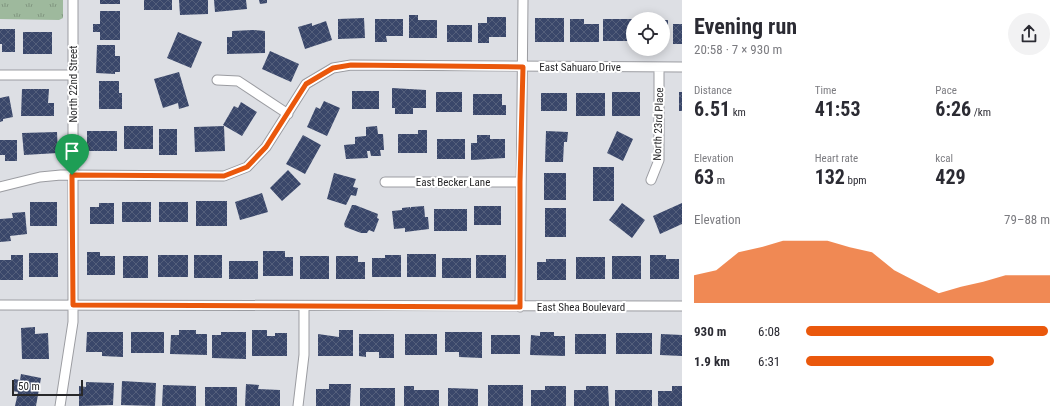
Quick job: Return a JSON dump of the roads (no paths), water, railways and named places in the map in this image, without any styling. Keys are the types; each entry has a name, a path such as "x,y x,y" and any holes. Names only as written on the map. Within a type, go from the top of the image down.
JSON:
{"street":[{"name":"North 22nd Street","path":"60,406 70,350 73,322 73,0"},
{"path":"520,307 520,182 523,0"},
{"name":"East Sahuaro Drive","path":"0,187 40,177 72,175 224,176 247,167 266,147 306,84 333,68 351,65 682,67"},
{"name":"North 23rd Place","path":"651,180 659,160 659,67"},
{"path":"0,75 73,75"},
{"path":"217,80 238,81 288,114"},
{"name":"East Becker Lane","path":"386,182 520,182"},
{"name":"East Shea Boulevard","path":"0,305 520,307 682,306"},
{"path":"298,406 304,356 304,306"}]}
